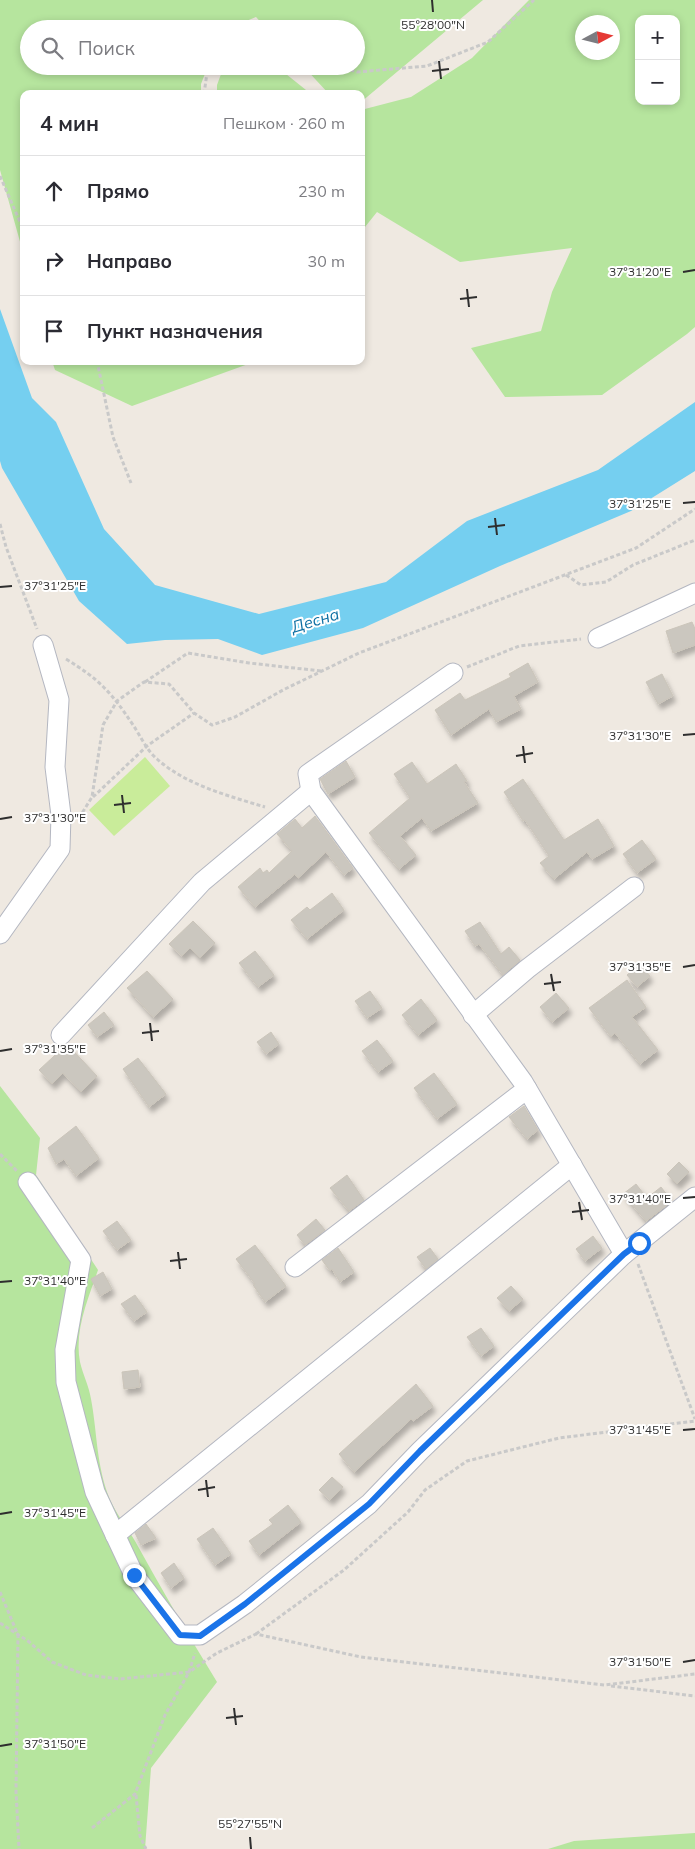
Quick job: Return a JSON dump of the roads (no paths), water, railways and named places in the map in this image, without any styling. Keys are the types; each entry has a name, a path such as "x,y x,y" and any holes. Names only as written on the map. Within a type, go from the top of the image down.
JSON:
{"street":[{"path":"598,638 695,593"},
{"path":"0,934 60,849 61,815 55,767 59,700 43,645"},
{"path":"452,673 308,774 311,791 527,1089 572,1165 631,1248"},
{"path":"61,1035 202,882 311,791"},
{"path":"473,1015 527,969 634,886"},
{"path":"295,1267 527,1089"},
{"path":"116,1536 572,1165"},
{"path":"28,1182 81,1260 65,1350 66,1382 95,1492 134,1575 180,1635 200,1636 245,1604 369,1504 420,1451 631,1248 695,1197"}],"water":[{"name":"Десна","path":"0,309 32,398 56,422 104,529 155,585 259,614 386,582 467,521 598,470 695,402 695,471 631,511 500,566 363,628 262,655 218,639 165,640 127,644 79,601 2,468 0,461"}]}
